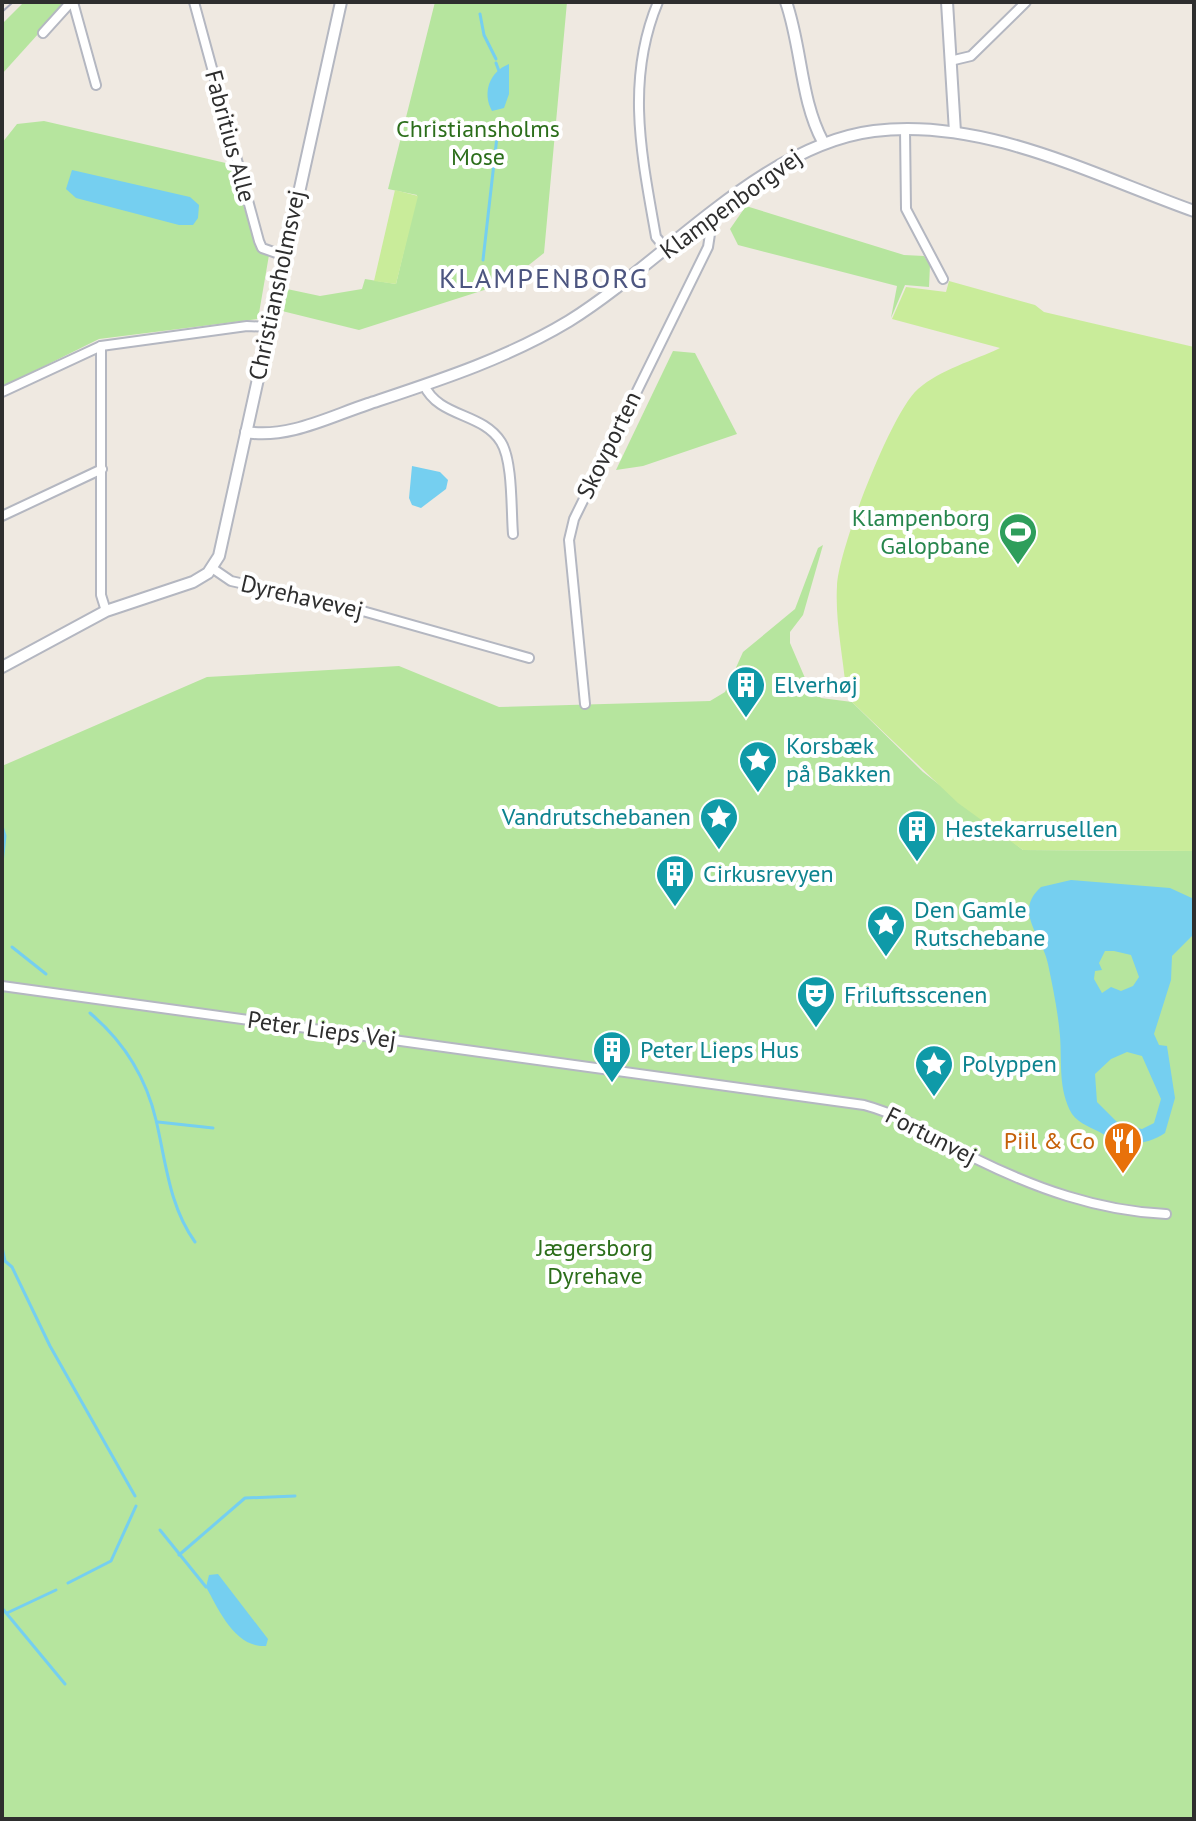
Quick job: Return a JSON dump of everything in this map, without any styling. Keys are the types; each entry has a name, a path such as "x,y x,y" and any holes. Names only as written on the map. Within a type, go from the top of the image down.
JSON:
{"street":[{"path":"43,33 72,2"},
{"path":"72,2 96,85"},
{"name":"Fabritius Alle","path":"194,2 259,241 262,248 282,255"},
{"name":"Christiansholmsvej","path":"212,568 222,545 282,255 341,2"},
{"path":"658,2 643,50 637,111 656,237 667,250"},
{"path":"786,2 808,111 823,142"},
{"path":"947,2 955,132"},
{"path":"950,61 971,56 1026,2"},
{"path":"905,130 906,209 943,279"},
{"name":"Klampenborgvej","path":"246,432 280,434 500,357 549,332 601,299 782,163 823,142 876,131 955,132 984,136 1194,211"},
{"name":"Skovporten","path":"585,704 569,540 574,519 708,247 710,234 704,221"},
{"path":"2,392 101,346 247,326 268,327"},
{"path":"101,346 101,595 106,611"},
{"path":"424,385 431,399 486,427 503,444 513,534"},
{"path":"2,516 102,469"},
{"name":"Dyrehavevej","path":"2,667 106,611 193,582 212,568 231,581 359,610 529,658"},
{"name":"Peter Lieps Vej","path":"2,986 643,1073"},
{"name":"Fortunvej","path":"643,1073 864,1105 897,1115 974,1158 1048,1190 1090,1204 1166,1214"}],"green space":[{"path":"24,2 67,2 2,74 2,24"},
{"name":"Christiansholms Mose","path":"435,2 567,2 544,253 506,283 359,330 282,311 287,289 320,296 362,289 365,279 396,284 417,195 388,189"},
{"path":"44,121 230,164 257,248 269,255 258,319 99,339 2,387 2,143 17,124"},
{"path":"395,190 418,196 396,284 374,281"},
{"path":"746,206 904,255 924,256 930,265 929,287 905,285 891,318 897,286 738,245 730,229"},
{"name":"Klampenborg Galopbane","path":"949,281 1035,305 1044,312 1194,347 1194,851 1023,850 958,803 852,702 846,690 837,586 846,543 881,452 907,402 918,389 947,371 1000,348 892,319 906,287 946,292"},
{"path":"673,351 695,353 737,434 643,466 616,470"},
{"name":"Jægersborg Dyrehave","path":"823,545 803,615 790,632 790,643 808,685 821,698 852,702 923,772 1023,850 1194,851 1194,1819 2,1819 2,766 207,677 399,666 499,707 710,701 725,692 743,652 795,609 818,548"}],"water":[{"path":"509,64 509,94 504,108 492,111 488,97 489,84 496,72"},
{"path":"72,170 190,197 199,205 198,218 193,225 179,225 76,198 66,189"},
{"path":"412,466 440,472 448,480 446,489 421,508 412,505 409,498"},
{"path":"1071,880 1170,888 1194,899 1194,934 1172,956 1171,980 1154,1034 1159,1045 1167,1046 1175,1098 1165,1133 1157,1137 1134,1143 1119,1141 1072,1114 1063,1086 1052,982 1045,953 1029,915 1033,896 1041,887","holes":["1105,951 1131,955 1139,977 1133,986 1121,991 1111,987 1102,993 1094,979 1095,971 1102,970 1099,963","1127,1052 1142,1056 1161,1099 1154,1123 1142,1129 1119,1124 1097,1102 1095,1074 1111,1059"]},
{"path":"218,1574 268,1639 266,1646 245,1641 229,1626 206,1587 209,1575"}],"waterway":[{"path":"480,14 484,35 496,59"},
{"path":"496,63 499,71"},
{"path":"483,260 499,119"},
{"path":"2,826 5,836 2,863"},
{"path":"12,947 46,974"},
{"path":"90,1013 123,1048 146,1089 174,1199 195,1242"},
{"path":"158,1122 213,1128"},
{"path":"2,1247 5,1261 12,1267 50,1346 135,1496"},
{"path":"179,1555 245,1498 295,1496"},
{"path":"68,1583 111,1561 136,1506"},
{"path":"160,1530 206,1587"},
{"path":"7,1613 56,1590"},
{"path":"2,1608 65,1684"}],"tram line":[{"path":"2,12 13,2"}],"place":[{"name":"Klampenborg Galopbane","path":"1018,566"},
{"name":"Elverhøj","path":"746,719"},
{"name":"Korsbæk på Bakken","path":"758,794"},
{"name":"Vandrutschebanen","path":"719,851"},
{"name":"Hestekarrusellen","path":"917,863"},
{"name":"Cirkusrevyen","path":"675,908"},
{"name":"Den Gamle Rutschebane","path":"886,958"},
{"name":"Friluftsscenen","path":"816,1029"},
{"name":"Peter Lieps Hus","path":"612,1084"},
{"name":"Polyppen","path":"934,1098"},
{"name":"Piil & Co","path":"1123,1175"}],"district":[{"name":"KLAMPENBORG","path":"544,278"}]}
